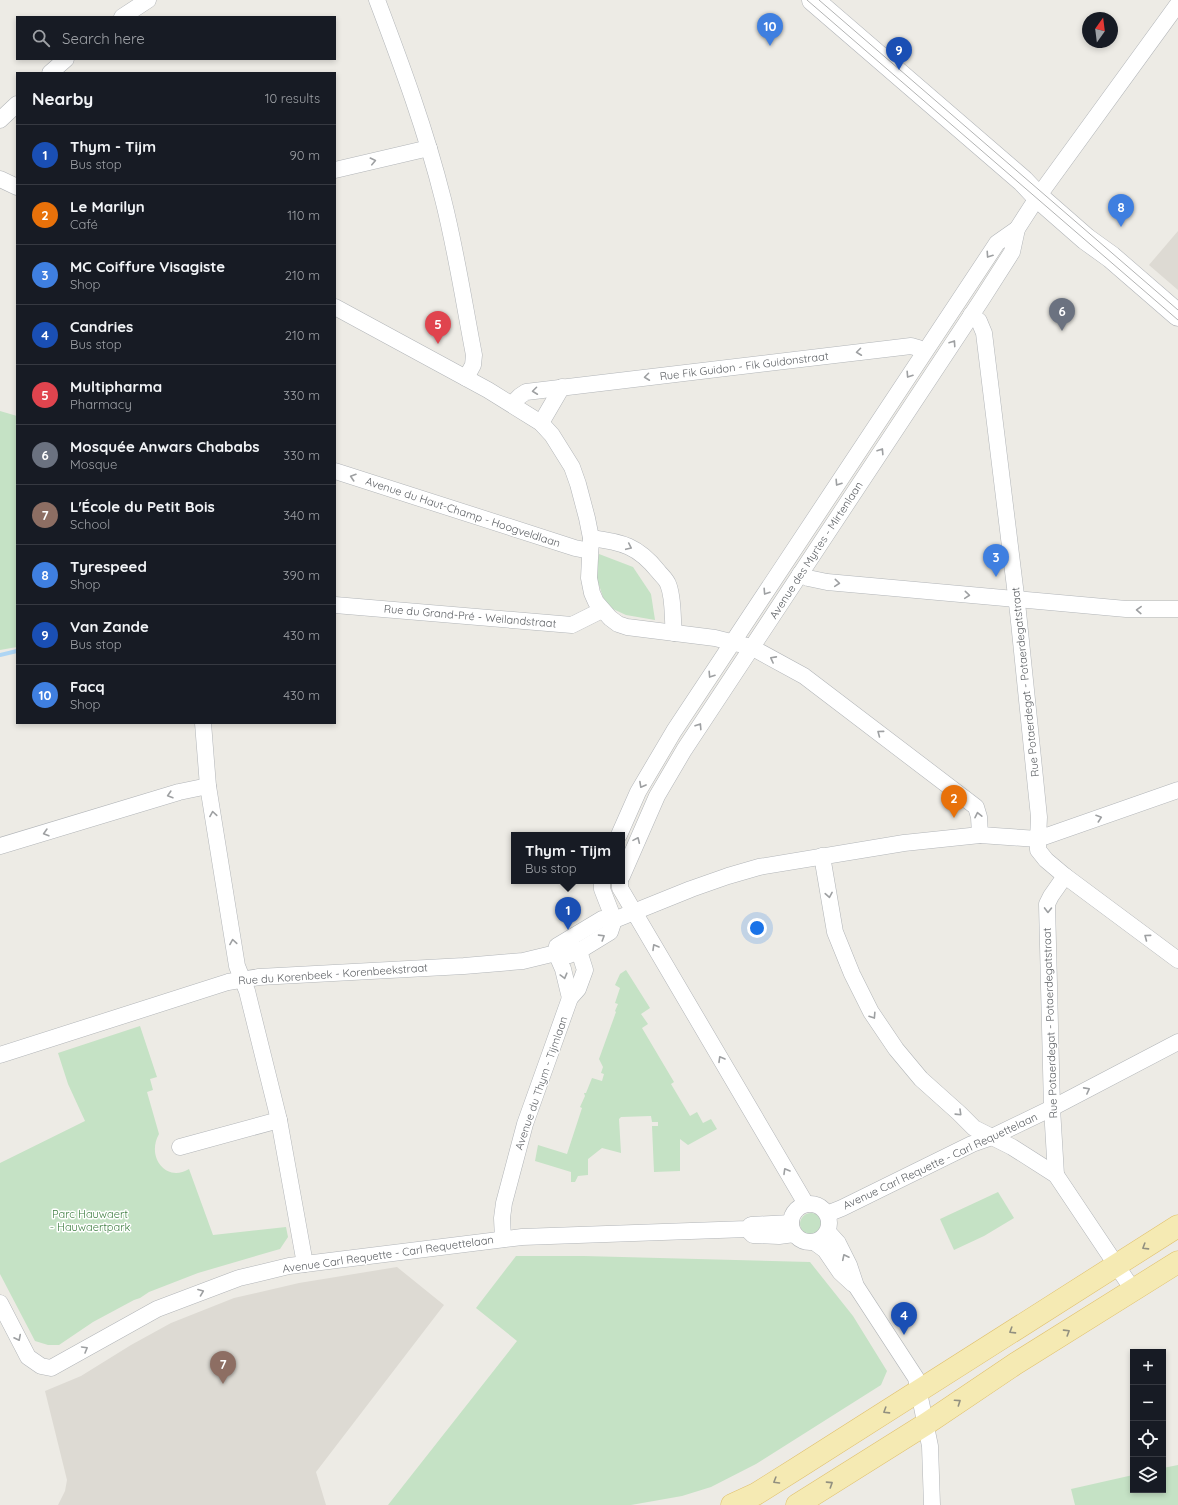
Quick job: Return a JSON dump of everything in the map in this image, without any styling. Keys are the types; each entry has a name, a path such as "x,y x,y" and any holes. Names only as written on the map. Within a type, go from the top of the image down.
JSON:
{"main road":[{"path":"814,0 1023,181 1040,193 1086,239 1111,257 1178,315"},
{"path":"732,1505 756,1494 1178,1226"},
{"path":"798,1505 926,1424 1015,1364 1178,1262"}],"street":[{"path":"124,16 148,0"},
{"path":"377,0 405,73 430,148 444,201 474,355 473,365 466,378"},
{"name":"Avenue des Myrtes - Mirtenlaan","path":"625,869 637,839 668,775 1012,252 1017,229 1040,193 1178,4"},
{"path":"51,72 65,60"},
{"path":"0,120 16,105"},
{"path":"336,170 430,148"},
{"path":"0,180 16,187"},
{"name":"Avenue des Myrtes - Mirtenlaan","path":"620,832 638,792 653,766 732,642 996,243 1017,229"},
{"path":"336,309 512,404 541,423 552,434 572,467 578,484 591,545 589,578 592,593 596,602 610,618 618,624 627,627 715,638 751,647 804,676 976,807 979,817 980,835"},
{"name":"Rue Potaerdegat - Potaerdegatstraat","path":"971,315 979,321 984,333 1016,600 1039,817 1038,850 1046,860 1066,876 1178,960"},
{"name":"Rue Fik Guidon - Fik Guidonstraat","path":"512,404 526,392 562,387 911,346 924,352"},
{"path":"541,423 562,387"},
{"name":"Avenue du Haut-Champ - Hoogveldlaan","path":"336,471 575,548 610,540 631,547 645,557 668,583 674,633"},
{"path":"800,574 808,578 827,582 1016,600 1126,609 1178,609"},
{"name":"Rue du Grand-Pré - Weilandstraat","path":"336,605 572,625 602,610"},
{"path":"203,724 208,786 237,966 247,991 279,1120 305,1264"},
{"path":"0,846 179,792 208,786"},
{"path":"1038,839 1178,790"},
{"name":"Rue du Korenbeek - Korenbeekstraat","path":"0,1055 228,982 259,977 464,966 523,961 560,948 602,919 614,920 691,889 759,867 904,843 980,835 1038,839"},
{"path":"822,856 835,932 852,974 871,1012 896,1049 921,1079 974,1128 1012,1147 1056,1175 1133,1290"},
{"name":"Rue Potaerdegat - Potaerdegatstraat","path":"1056,1175 1052,1108 1047,904 1066,876"},
{"path":"570,998 560,948 579,951 610,932 614,920 602,889 602,884"},
{"path":"620,884 620,888 806,1204"},
{"name":"Avenue du Thym - Tijmlaan","path":"503,1239 502,1218 504,1203 525,1124 570,998 578,989 585,970 579,951"},
{"name":"Avenue Carl Requette - Carl Requettelaan","path":"827,1214 972,1144 992,1137 1052,1108 1178,1042"},
{"path":"180,1147 279,1120"},
{"path":"806,1204 818,1206 827,1214 830,1223 828,1232 820,1240 814,1242 803,1242 792,1228 792,1217 795,1211 806,1204"},
{"name":"Avenue Carl Requette - Carl Requettelaan","path":"0,1303 28,1357 41,1366 50,1368 157,1309 238,1278 289,1266 522,1237 747,1229 753,1235 779,1236 792,1228"},
{"path":"828,1232 838,1243 849,1265 856,1286 916,1378 930,1446 932,1505"},
{"path":"814,1242 825,1250 840,1272 856,1286"}],"shaded area":[{"path":"1178,231 1178,290 1149,265"},
{"path":"397,1267 444,1305 316,1472 326,1505 58,1505 65,1491 67,1480 45,1391 81,1376 131,1345 171,1323 234,1298 299,1283"}],"green space":[{"path":"0,411 16,416 16,647 0,650"},
{"path":"599,554 633,567 651,594 655,620 626,615 613,609 604,600 596,576"},
{"path":"626,970 650,1008 641,1014 648,1024 642,1028 674,1082 671,1084 690,1116 697,1112 703,1123 711,1119 717,1129 688,1145 680,1139 680,1171 654,1172 652,1126 658,1126 658,1122 652,1122 651,1116 621,1117 619,1119 621,1153 602,1148 588,1159 588,1175 578,1176 575,1182 571,1182 571,1172 535,1161 538,1145 567,1154 582,1108 580,1107 585,1096 584,1093 586,1093 592,1078 602,1081 604,1074 601,1073 603,1067 599,1059 618,1004 615,1003 620,988 615,985 620,974"},
{"name":"Parc Hauwaert - Hauwaertpark","path":"140,1026 157,1077 150,1079 153,1090 147,1092 159,1134 155,1151 160,1165 173,1173 189,1169 213,1235 286,1227 288,1237 280,1249 198,1273 149,1292 93,1322 59,1345 48,1345 35,1341 0,1274 0,1163 85,1121 68,1084 58,1053"},
{"path":"998,1192 1014,1218 984,1236 954,1250 940,1219"},
{"path":"811,1213 819,1216 822,1224 819,1232 811,1235 803,1232 800,1224 803,1216"},
{"path":"516,1256 584,1256 810,1262 853,1316 887,1371 881,1385 756,1464 711,1487 682,1496 631,1505 388,1505 517,1341 476,1308"},
{"path":"1178,1465 1178,1505 1075,1505 1071,1489 1130,1476 1130,1493 1166,1493 1166,1467"}],"waterway":[{"path":"0,655 16,651"}],"tram line":[{"path":"807,0 1178,320"},
{"path":"819,0 1178,310"}],"place":[{"name":"Facq","path":"770,46"},
{"name":"Van Zande","path":"899,70"},
{"name":"Tyrespeed","path":"1121,227"},
{"name":"Mosquée Anwars Chababs","path":"1062,331"},
{"name":"Multipharma","path":"438,344"},
{"name":"MC Coiffure Visagiste","path":"996,577"},
{"name":"Le Marilyn","path":"954,818"},
{"name":"Thym - Tijm","path":"568,930"},
{"name":"Candries","path":"904,1335"},
{"name":"L'École du Petit Bois","path":"223,1384"}]}
